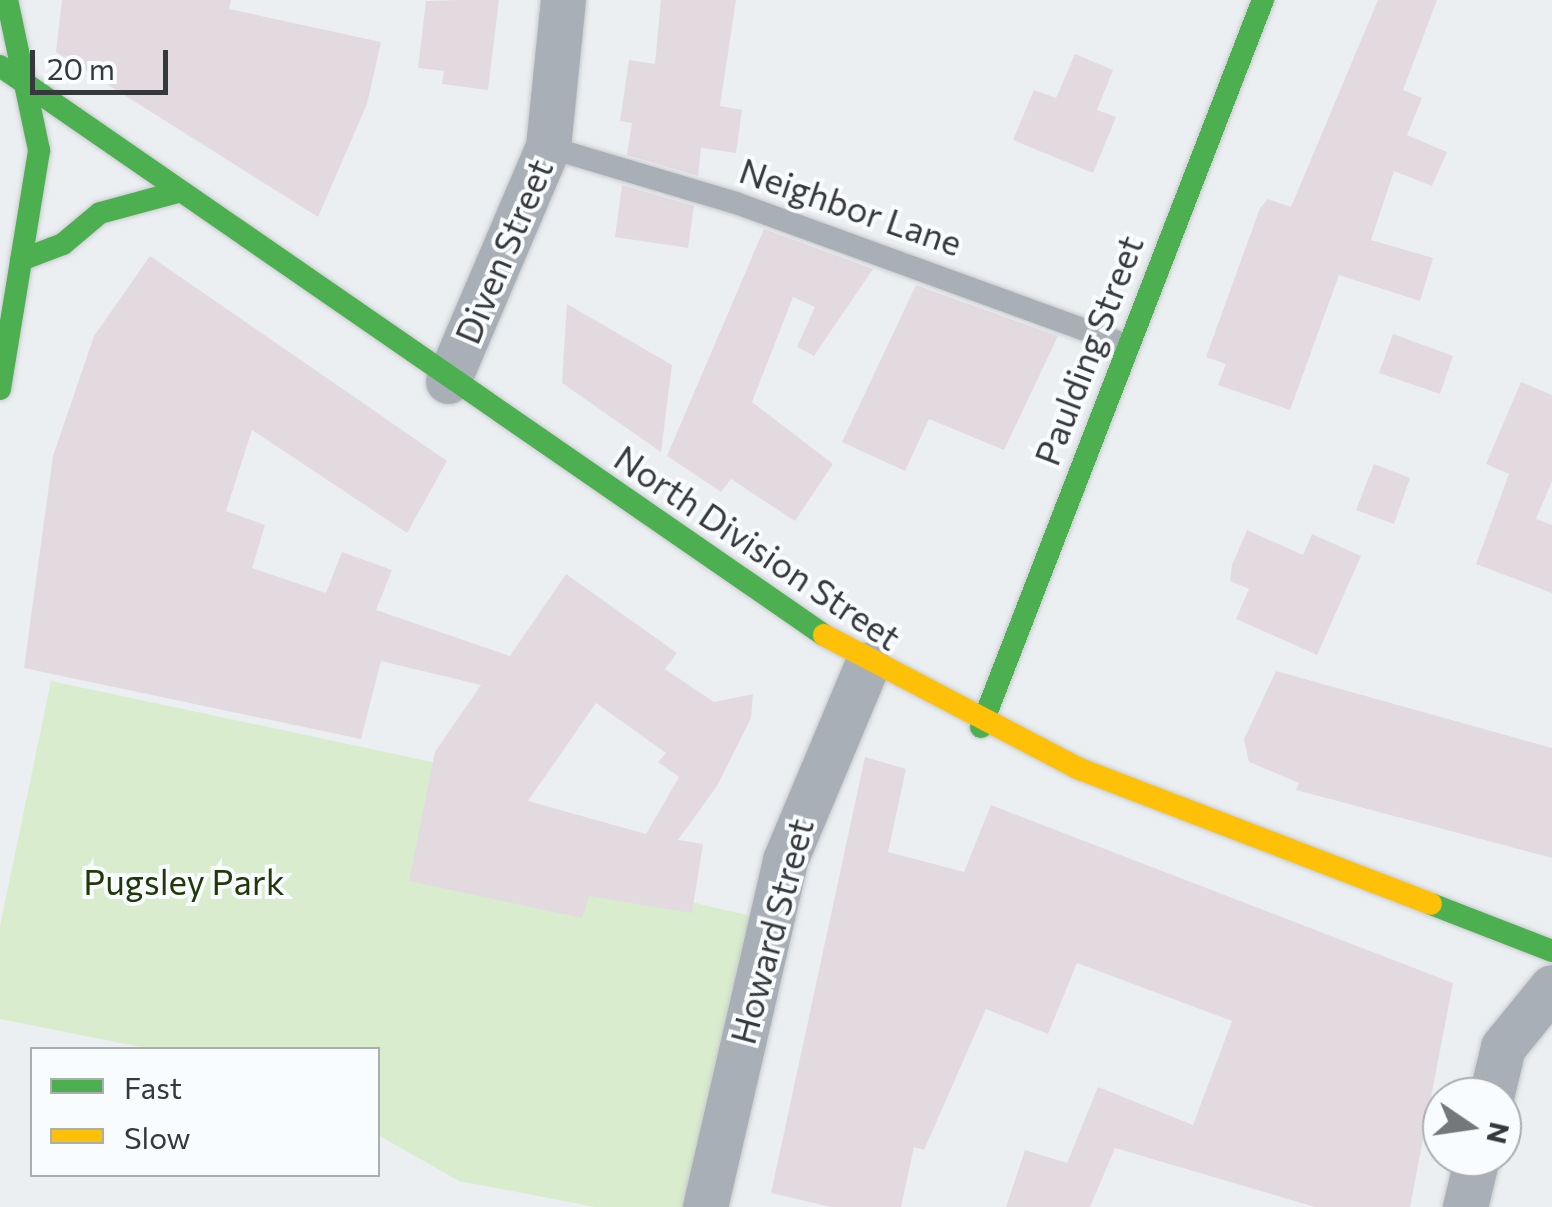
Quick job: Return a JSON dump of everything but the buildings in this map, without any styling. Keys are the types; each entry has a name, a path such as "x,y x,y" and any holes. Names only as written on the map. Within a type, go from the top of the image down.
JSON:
{"street":[{"path":"0,389 39,150 7,0"},
{"name":"Diven Street","path":"448,382 548,147 562,0"},
{"name":"Paulding Street","path":"981,727 1262,0"},
{"name":"North Division Street","path":"0,66 448,382 867,665 981,727 1552,952"},
{"path":"22,260 63,244 100,213 178,192"},
{"name":"Howard Street","path":"705,1207 785,860 867,665"},
{"path":"1496,1077 1503,1047 1552,988"},
{"path":"1466,1207 1473,1177"}],"lane":[{"name":"Neighbor Lane","path":"548,147 754,209 1126,345"}],"green space":[{"name":"Pugsley Park","path":"51,681 456,767 451,845 771,921 692,1207 595,1207 459,1181 380,1136 380,1047 141,1047 0,1019 0,926"}],"traffic: fast":[{"path":"0,389 39,150 7,0"},
{"path":"981,727 1263,0"},
{"path":"0,66 824,635"},
{"path":"21,260 63,244 100,213 178,192"},
{"path":"1431,904 1552,951"}],"traffic: slow":[{"path":"824,635 1077,768 1431,904"}]}
